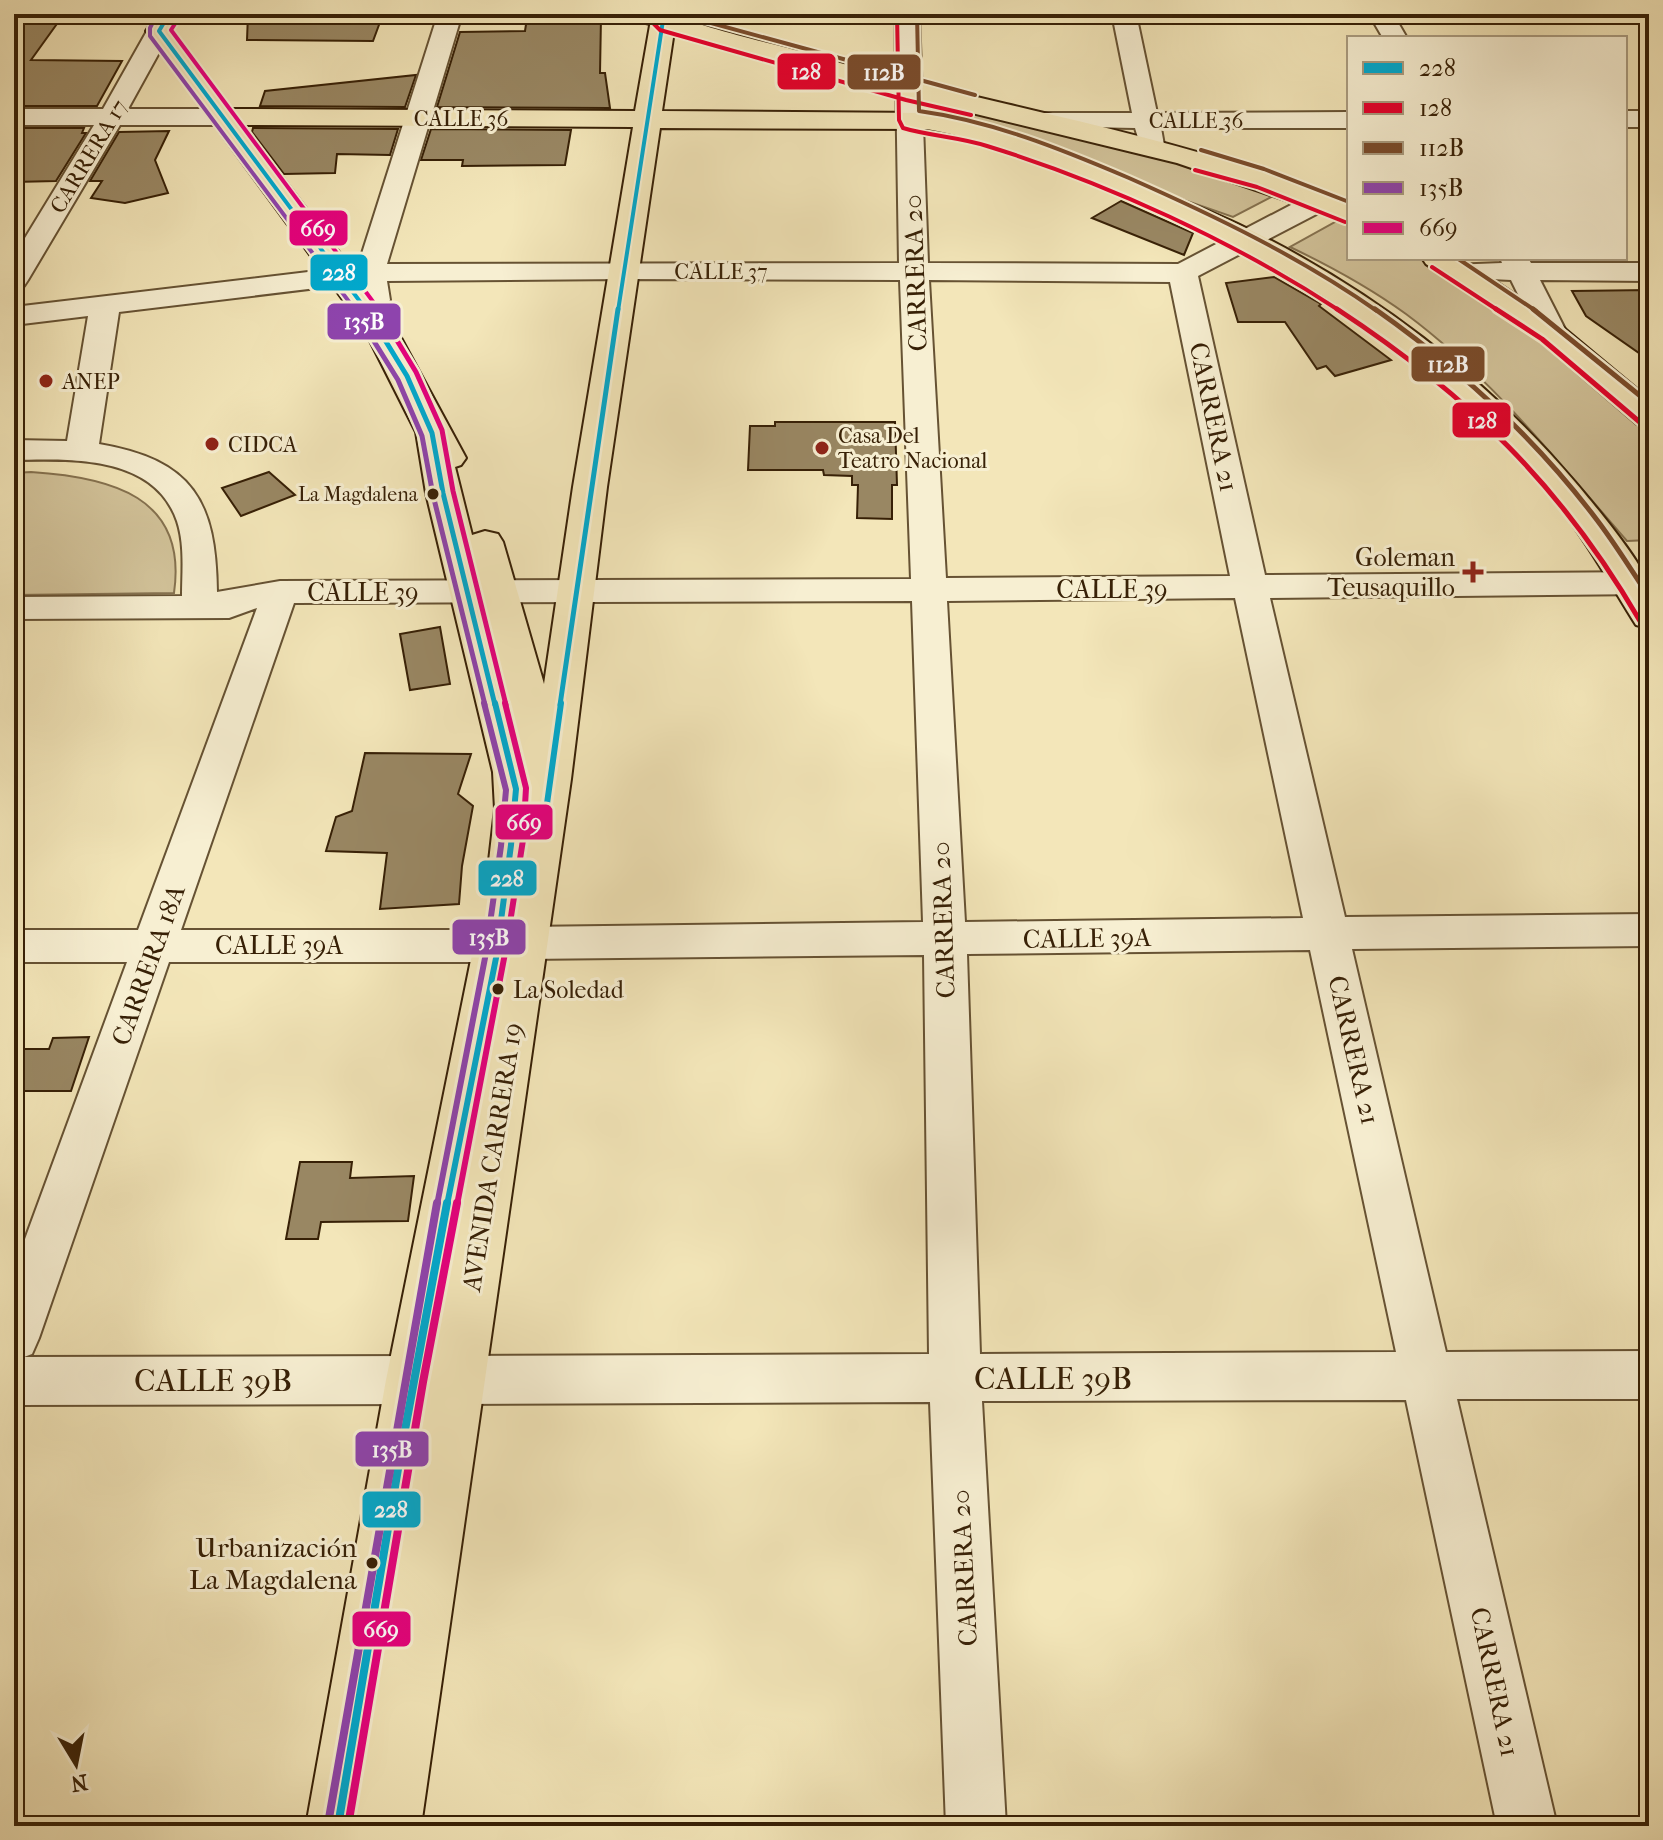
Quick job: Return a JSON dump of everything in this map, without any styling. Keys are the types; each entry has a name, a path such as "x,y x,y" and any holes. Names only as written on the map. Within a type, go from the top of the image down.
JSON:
{"main road":[{"path":"657,16 909,105 945,124 1112,182 1247,240 1384,324 1462,386 1576,504 1640,583 1649,616"},
{"name":"AVENIDA CARRERA 19","path":"338,1826 434,1380 511,945 532,775 576,593 648,119 657,16"},
{"path":"164,23 225,117 356,274 378,325 407,376 432,433 443,493 486,599 532,775"},
{"name":"CALLE 36","path":"225,117 648,119 909,105"},
{"path":"909,105 1148,133 1347,212"},
{"path":"1449,265 1552,333 1649,417"},
{"name":"AVENIDA CARRERA 19","path":"389,1826 434,1380"}],"street":[{"path":"356,274 417,118 450,14"},
{"name":"CARRERA 20","path":"907,14 914,272 945,940 955,1378 976,1826"},
{"path":"1124,14 1148,133"},
{"path":"1381,14 1394,36"},
{"name":"CARRERA 17","path":"14,280 112,117 164,23"},
{"name":"CALLE 36","path":"14,117 225,117"},
{"path":"1627,119 1649,119"},
{"name":"CALLE 36","path":"1148,133 1347,120"},
{"name":"CALLE 37","path":"14,316 356,274 625,270 1183,273 1320,201"},
{"path":"1449,265 1518,265 1649,272"},
{"path":"1518,265 1552,333"},
{"name":"CARRERA 21","path":"1183,273 1527,1826"},
{"name":"CALLE 37","path":"14,304 105,305"},
{"path":"82,449 105,305"},
{"path":"14,450 82,449 126,458 149,470 184,501 194,521 200,607"},
{"name":"CALLE 39","path":"16,612 200,607 277,599 486,599 576,593 1640,583"},
{"name":"CARRERA 18A","path":"14,1338 277,599"},
{"name":"CALLE 39A","path":"14,946 511,945 1649,930"},
{"name":"CALLE 39B","path":"14,1381 1649,1375"}],"shaded area":[{"path":"938,103 1156,151 1281,192 1233,217 954,120"},
{"path":"1346,216 1347,260 1429,260 1602,380 1649,430 1649,540 1627,541 1495,393 1437,339 1378,295 1290,247"},
{"path":"14,473 89,479 115,487 137,498 156,513 169,534 175,560 174,593 14,595"}],"building":[{"path":"14,14 64,14 31,60 122,61 97,106 14,106"},
{"path":"248,14 383,14 373,41 247,40"},
{"path":"601,17 600,73 605,73 610,108 437,107 460,32 525,31 527,18"},
{"path":"416,75 405,107 260,106 265,91"},
{"path":"14,128 84,128 82,133 86,133 56,181 14,182"},
{"path":"253,128 398,129 390,155 337,154 335,173 284,174 252,132"},
{"path":"431,129 571,130 565,165 462,166 463,160 421,160"},
{"path":"169,131 155,160 168,193 125,203 91,198 102,181 90,181 119,132"},
{"path":"1121,201 1193,233 1184,255 1092,218"},
{"path":"1274,277 1321,304 1319,306 1391,360 1335,376 1326,366 1317,369 1285,322 1238,322 1226,283"},
{"path":"1649,290 1649,360 1586,316 1572,291"},
{"name":"Casa Del Teatro Nacional","path":"775,422 895,422 897,485 892,485 892,519 857,518 858,485 852,485 852,476 824,475 823,470 748,470 750,426 775,426"},
{"path":"269,472 295,495 241,516 222,488"},
{"path":"440,627 450,684 410,690 400,634"},
{"path":"365,753 471,754 458,794 473,806 462,866 459,904 380,909 387,853 326,851 336,817 352,811"},
{"path":"89,1037 71,1091 14,1091 14,1049 49,1049 53,1038"},
{"path":"300,1162 352,1162 350,1178 414,1176 408,1221 321,1222 318,1239 286,1239"}],"transit line":[{"name":"135B","path":"157,14 150,28 150,36 370,330 398,380 422,436 433,495 506,790 485,958 416,1311 328,1824"},
{"name":"228","path":"169,14 159,31 378,325 407,376 432,433 443,493 516,789 496,958 414,1383 338,1826"},
{"name":"128","path":"654,14 654,24 660,30 906,100 971,115"},
{"name":"228","path":"545,818 590,487 664,14"},
{"name":"112B","path":"678,14 975,95"},
{"name":"128","path":"897,14 899,120 903,128 959,138 1003,151 1098,187 1249,257 1321,298 1390,344 1455,395 1515,451 1581,528 1640,621"},
{"name":"112B","path":"917,14 919,111 992,126 1109,170 1271,245 1346,289 1416,338 1482,392 1543,453 1598,521 1649,597"},
{"name":"669","path":"178,19 171,30 386,319 416,372 442,430 453,491 526,788 523,840 506,948 423,1382 348,1826"},
{"name":"112B","path":"1201,150 1264,169 1347,201"},
{"name":"128","path":"1195,170 1257,187 1345,222"},
{"name":"112B","path":"1460,260 1554,323 1649,403"},
{"name":"128","path":"1432,267 1542,339 1642,424"}],"place":[{"name":"ANEP","path":"46,381"},
{"name":"CIDCA","path":"212,444"},
{"name":"Casa Del Teatro Nacional","path":"822,448"},
{"name":"La Magdalena","path":"433,494"},
{"name":"Goleman Teusaquillo","path":"1473,572"},
{"name":"La Soledad","path":"498,989"},
{"name":"Urbanización La Magdalena","path":"372,1563"}]}
